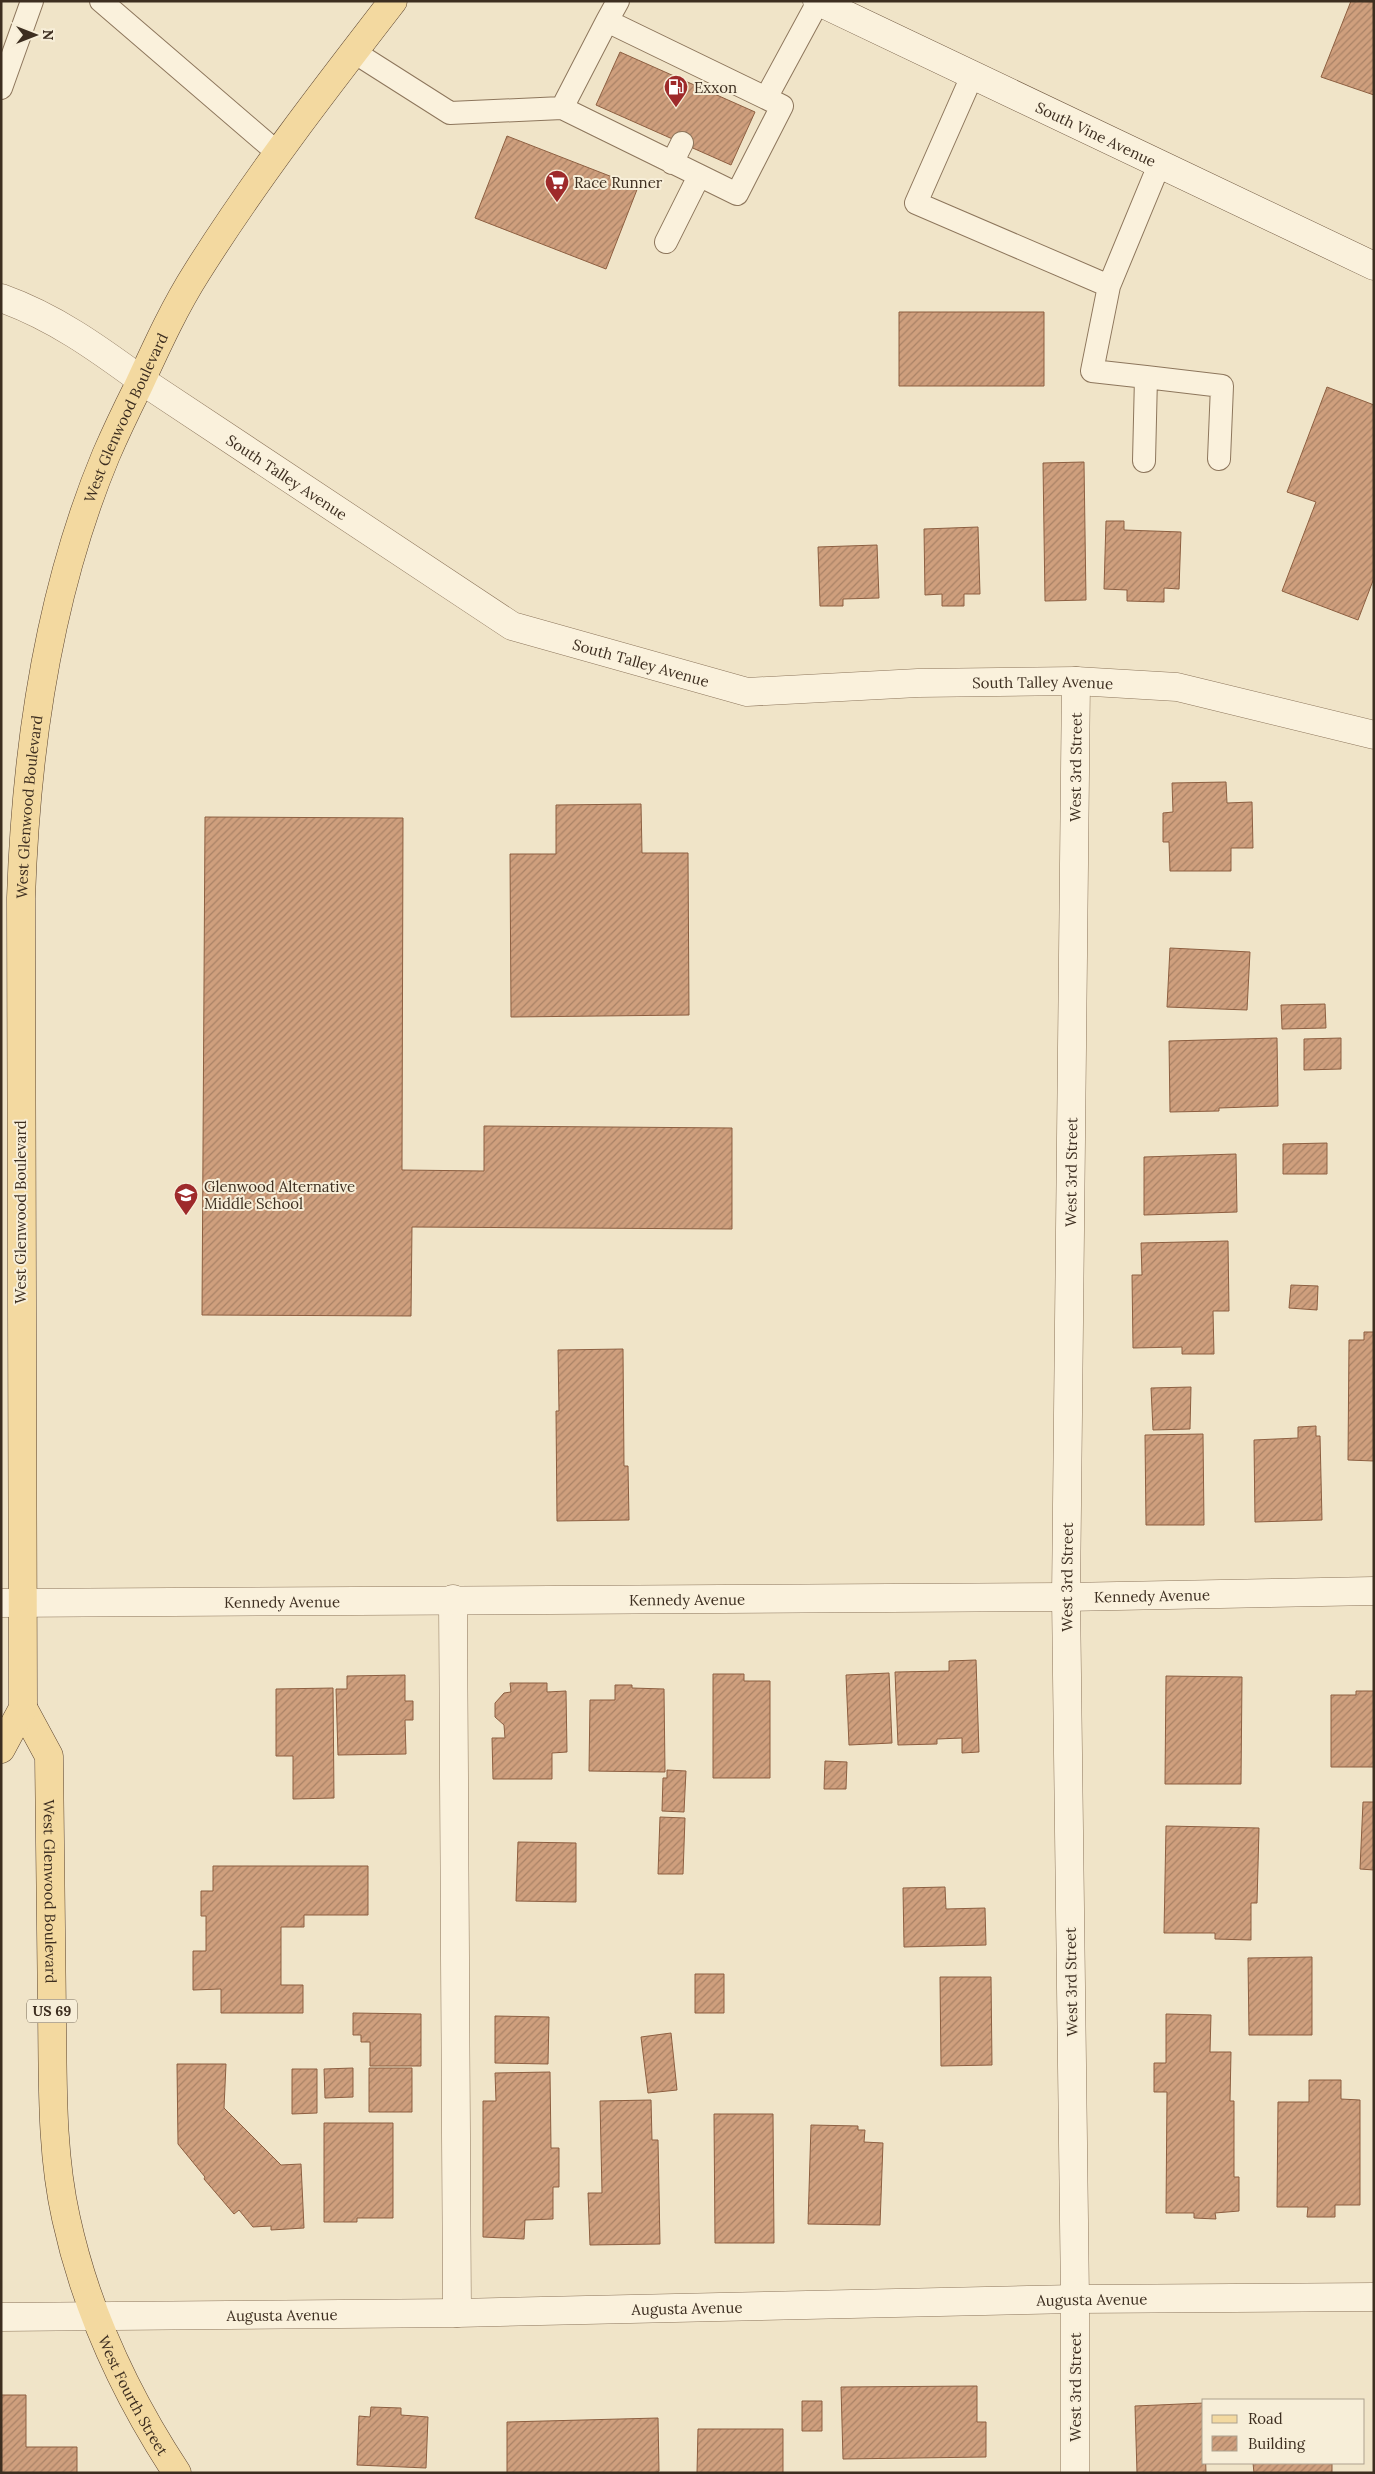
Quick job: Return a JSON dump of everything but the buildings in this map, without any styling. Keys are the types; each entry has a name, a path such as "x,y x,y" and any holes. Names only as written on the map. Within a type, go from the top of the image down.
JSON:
{"main road":[{"name":"West Glenwood Boulevard","path":"94,2316 66,2217 56,2157 53,2088 49,1756 23,1708 12,1603 23,836 37,707 66,576 85,513 106,456 164,330 196,273 279,154 393,1"},
{"name":"West Glenwood Boulevard","path":"1,1749 23,1708"},
{"name":"West Fourth Street","path":"94,2316 121,2377 177,2473"}],"street":[{"name":"South Vine Avenue","path":"818,2 1374,266"},
{"name":"South Talley Avenue","path":"1,298 60,324 141,380 512,626 747,692 918,683 1076,681 1177,686 1374,735"},
{"name":"West 3rd Street","path":"1074,2473 1075,2299 1066,1597 1076,681"},
{"name":"Kennedy Avenue","path":"12,1603 1066,1597 1374,1591"},
{"path":"453,1599 458,2312"},
{"name":"Augusta Avenue","path":"1,2317 458,2312 1075,2299 1374,2297"}],"lane":[{"path":"1,88 32,1"},
{"path":"101,1 279,154"},
{"path":"562,108 618,1"},
{"path":"766,98 818,2"},
{"path":"354,52 450,113 562,108 628,130 677,153 699,176 737,194 782,106 766,98 713,83 662,59 607,21"},
{"path":"972,76 916,203 1109,286"},
{"path":"1158,165 1109,286 1092,371 1222,386 1220,459"},
{"path":"666,242 699,176"},
{"path":"1144,461 1146,377"}],"place":[{"name":"Exxon","path":"676,108"},
{"name":"Race Runner","path":"557,203"},
{"name":"Glenwood Alternative Middle School","path":"186,1216"}]}
